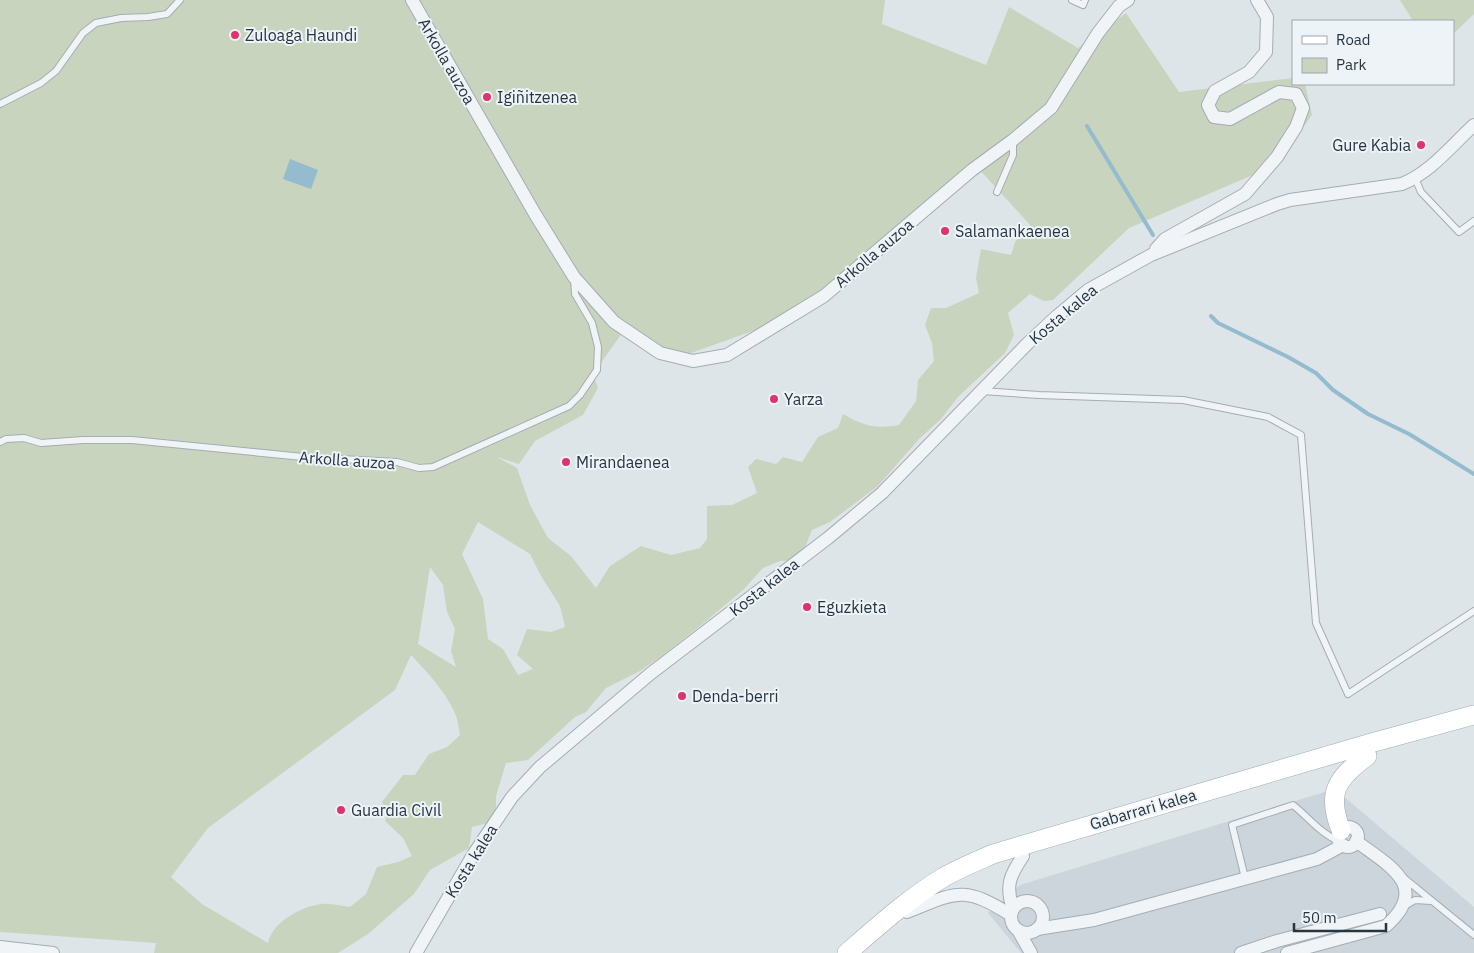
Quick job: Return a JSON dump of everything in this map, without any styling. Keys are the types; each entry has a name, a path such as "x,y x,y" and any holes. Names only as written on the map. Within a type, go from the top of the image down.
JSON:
{"main road":[{"name":"Gabarrari kalea","path":"852,953 907,912 971,875 1023,856 1367,756 1469,717"},
{"name":"Gabarrari kalea","path":"848,953 876,927 918,894 952,873 993,854 1371,743 1469,717"},
{"path":"1341,839 1334,807 1336,787 1342,776 1367,756"},
{"path":"1023,856 1034,847 1075,835 1086,826"}],"street":[{"name":"Arkolla auzoa","path":"412,0 535,214 574,277 614,322 660,353 693,361 726,356 824,296 972,170 1013,140 1051,108 1098,33 1119,6 1128,0"},
{"path":"1151,255 1165,239 1245,194 1277,157 1296,127 1303,108 1296,94 1279,92 1230,119 1214,117 1208,106 1214,91 1249,72 1266,52 1267,17 1257,0"},
{"path":"1151,255 1290,200 1402,184 1429,168 1474,125"},
{"name":"Kosta kalea","path":"416,953 473,855 512,797 540,767 650,674 828,538 882,493 1028,343 1088,290 1151,255"},
{"path":"1018,930 1029,933 1038,929 1094,920 1317,859 1341,839 1347,827 1354,829 1357,835 1356,841 1399,874 1405,886 1405,898 1402,908 1386,926 1287,953"},
{"path":"1023,856 1015,868 1008,886 1014,926 1031,953"},
{"name":"Gabarrari kalea","path":"907,912 942,898 963,894 976,896 1012,912"},
{"path":"1012,912 1016,905 1024,901 1033,902 1042,912 1042,921 1038,929"},
{"path":"1240,953 1277,941 1380,914"},
{"path":"0,948 53,953"}],"lane":[{"path":"0,104 41,83 56,71 83,33 96,23 121,18 167,14 180,0"},
{"path":"1072,0 1083,5 1084,0"},
{"path":"997,192 1013,155 1013,140"},
{"path":"1415,178 1421,192 1459,232 1474,221"},
{"name":"Arkolla auzoa","path":"0,442 6,439 24,438 41,443 83,440 132,440 303,457 397,462 419,468 433,467 569,406 580,395 596,370 598,347 592,323 575,294 574,277"},
{"path":"980,391 1183,400 1268,417 1301,435 1316,623 1348,694 1474,611"},
{"path":"1245,878 1232,825 1293,805 1331,838 1341,839"},
{"path":"1399,874 1474,935"},
{"path":"1402,908 1415,900 1432,901"}],"shaded area":[{"path":"1328,791 1343,796 1474,907 1474,953 1021,953 988,913 1020,885"}],"green space":[{"path":"0,0 885,0 882,24 986,65 1009,7 1078,48 1126,13 1179,92 1292,78 1292,85 1305,85 1312,115 1276,165 1129,228 1053,300 1044,301 1030,294 1008,313 1014,335 1005,353 958,397 941,419 919,439 878,486 830,522 812,530 800,560 780,561 763,568 743,590 662,656 640,671 606,688 586,712 575,717 528,760 506,763 496,796 496,821 472,827 469,848 430,870 414,894 368,934 338,953 154,953 156,943 0,932","holes":["978,168 1031,226 1015,242 1011,255 981,249 976,278 979,293 946,308 931,308 925,325 932,343 934,361 918,380 916,401 899,425 870,426 843,414 838,428 818,437 802,462 783,457 776,464 756,459 748,467 757,493 732,505 707,506 707,539 700,548 671,555 641,546 610,566 596,588 571,556 548,538 530,505 517,468 497,457 519,464 535,441 583,415 598,388 593,374 625,329 680,357 761,328 824,296","478,522 530,554 560,606 565,627 551,632 527,629 517,655 533,669 518,675 503,649 488,639 483,599 462,554","430,567 443,585 447,612 455,629 451,651 456,667 418,644","411,655 448,699 457,718 460,735 447,747 429,754 415,775 403,775 382,802 388,813 385,821 403,838 412,856 398,862 377,867 366,894 350,907 332,904 314,905 289,916 275,928 268,943 202,904 171,877 208,828 395,690"]},
{"path":"1400,0 1474,0 1474,14 1454,33 1454,20 1412,20"}],"water":[{"path":"290,159 318,170 311,189 283,179"}],"waterway":[{"path":"1087,126 1153,235"},
{"path":"1211,316 1218,323 1288,357 1316,373 1333,390 1368,414 1409,434 1474,474"}],"place":[{"name":"Zuloaga Haundi","path":"235,35"},
{"name":"Igiñitzenea","path":"487,97"},
{"name":"Gure Kabia","path":"1421,145"},
{"name":"Salamankaenea","path":"945,231"},
{"name":"Yarza","path":"774,399"},
{"name":"Mirandaenea","path":"566,462"},
{"name":"Eguzkieta","path":"807,607"},
{"name":"Denda-berri","path":"682,696"},
{"name":"Guardia Civil","path":"341,810"}]}
